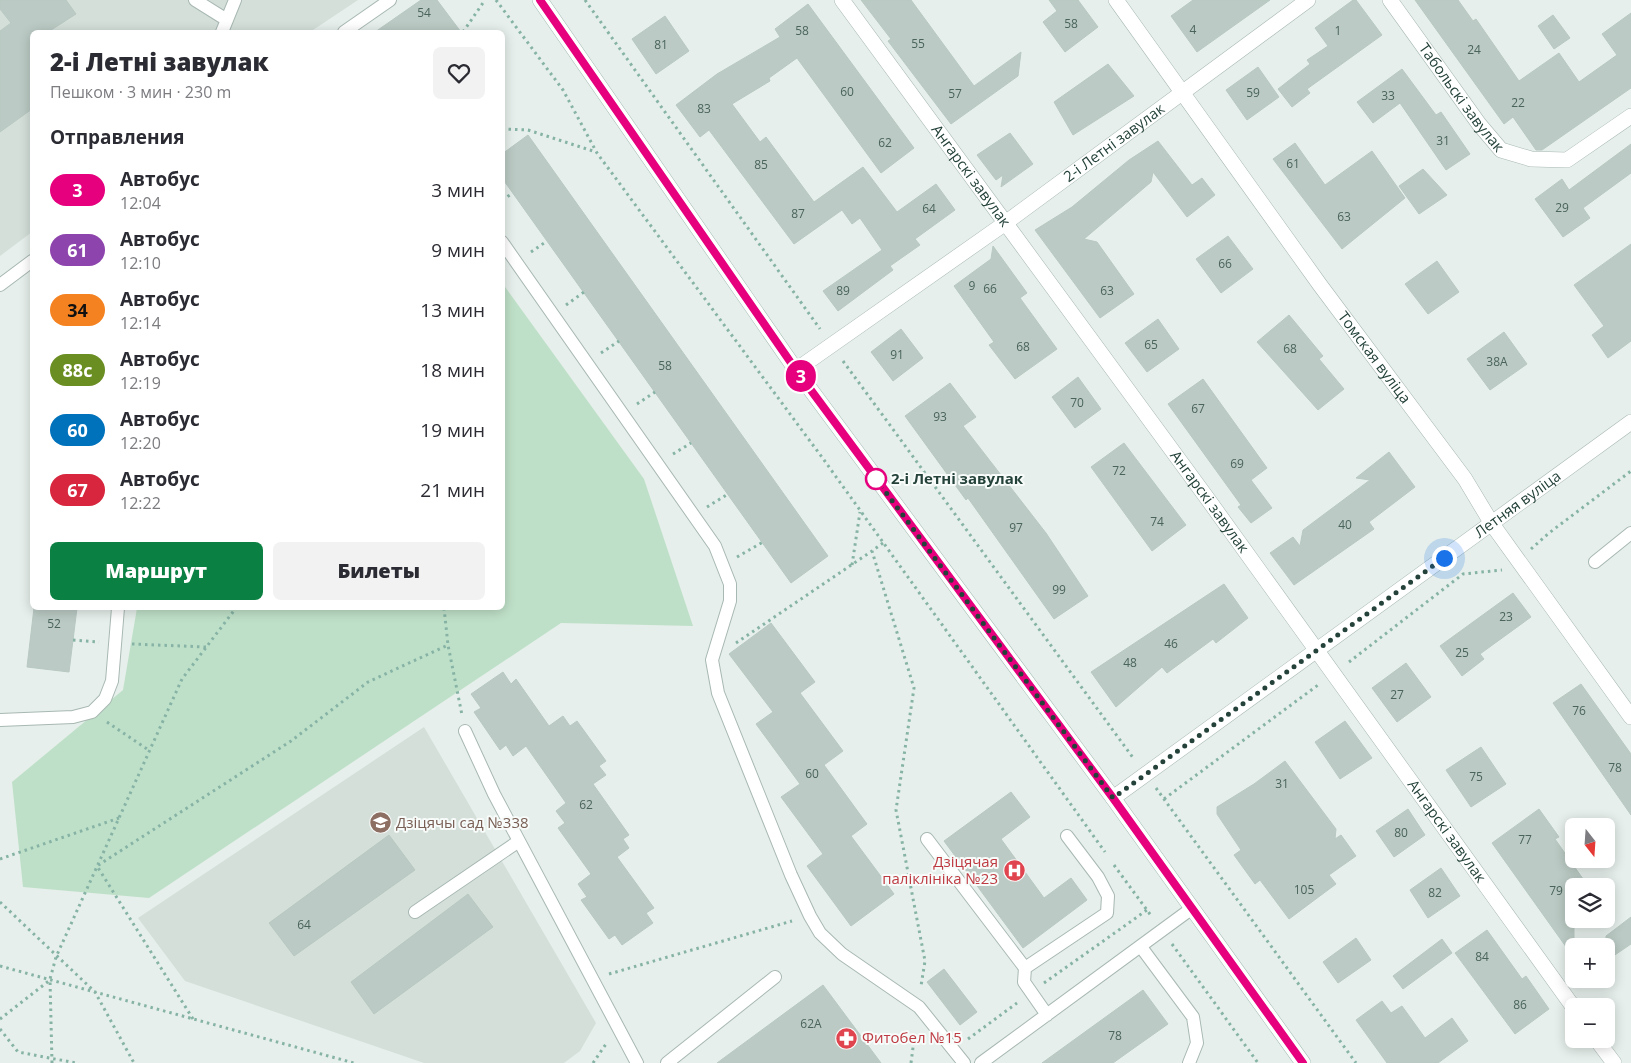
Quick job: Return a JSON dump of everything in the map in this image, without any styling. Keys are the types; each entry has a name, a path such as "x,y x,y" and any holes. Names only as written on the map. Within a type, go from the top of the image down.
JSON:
{"street":[{"path":"540,0 796,370 1113,798 1303,1063"},
{"name":"Ангарскі завулак","path":"842,0 1567,998"},
{"name":"Томская вуліца","path":"1116,0 1320,285 1465,480 1492,524 1631,717"},
{"name":"2-і Летні завулак","path":"796,370 830,344 1004,224 1308,0"},
{"name":"Табольскі завулак","path":"1390,0 1479,124 1501,150 1531,160 1568,160 1631,116"},
{"name":"Летняя вуліца","path":"1113,798 1631,422"},
{"path":"1603,1048 1614,1063"}],"lane":[{"path":"195,0 225,26 235,0"},
{"path":"347,30 390,0"},
{"path":"505,246 715,546 730,584 730,601 712,660 718,693 790,875 810,916 820,933 842,954 918,1007 964,1063"},
{"path":"0,285 30,262"},
{"path":"1595,562 1631,533"},
{"path":"0,720 73,718 92,712 106,699 112,681 113,644 118,610"},
{"path":"465,731 519,840 637,1063"},
{"path":"1025,968 1107,913 1108,896 1098,877 1067,836"},
{"path":"415,912 519,840"},
{"path":"927,840 1025,968 1024,982 1047,1015"},
{"path":"981,1063 1191,909"},
{"path":"1141,947 1193,1018 1197,1043 1189,1063"},
{"path":"667,1063 775,977"}],"path":[{"path":"464,30 486,0"},
{"path":"496,0 563,90 596,153 860,511 1106,855"},
{"path":"586,0 830,344 1356,1063"},
{"path":"505,129 528,130 596,153"},
{"path":"505,198 513,193"},
{"path":"1164,799 1333,674 1463,574 1500,572 1631,471"},
{"path":"852,565 860,511"},
{"path":"723,565 763,542"},
{"path":"712,660 883,543"},
{"path":"872,551 914,688 896,810 925,960 911,1063"},
{"path":"53,1061 50,979 56,957 182,679 235,610"},
{"path":"444,610 448,645 465,731"},
{"path":"73,640 113,644 207,647"},
{"path":"97,866 291,741 368,682 448,645"},
{"path":"92,712 150,751"},
{"path":"0,859 119,818"},
{"path":"1112,862 1258,1063"},
{"path":"97,866 193,1019"},
{"path":"0,902 95,992 134,1063"},
{"path":"592,979 810,916"},
{"path":"0,966 354,1063"},
{"path":"0,1019 50,979"},
{"path":"0,1029 18,1052 53,1061 76,1063"}],"shaded area":[{"path":"0,0 358,0 313,30 30,30 30,234 0,256"},
{"name":"Дзіцячы сад №338","path":"424,727 596,1023 580,1051 564,1063 424,1063 185,981 138,918"}],"green space":[{"path":"505,287 644,479 693,626 561,623 149,898 23,887 12,782 123,690 137,610 505,610"}],"building":[{"path":"0,0 66,0 76,14 51,30 30,30 30,110 0,132 0,31 11,23 0,9"},
{"path":"421,0 437,0 460,30 378,30"},
{"path":"861,0 911,0 974,86 1021,52 1018,76 951,124 888,41 891,39"},
{"path":"1049,0 1078,0 1098,27 1065,52 1043,22 1057,11"},
{"path":"1193,0 1270,0 1197,52 1171,16"},
{"path":"1353,0 1356,0 1382,35 1307,89 1310,93 1292,107 1278,89 1310,64 1307,60 1328,46 1315,28"},
{"path":"1415,0 1458,0 1473,21 1476,19 1519,81 1559,53 1579,82 1617,55 1602,34 1631,13 1631,88 1542,150 1536,150 1513,117 1504,124"},
{"path":"808,4 914,148 881,173 797,58 769,78 770,81 732,104 760,142 766,137 814,202 863,167 897,212 936,184 955,210 915,239 920,245 890,266 893,270 838,311 823,291 882,250 860,218 852,224 842,210 794,244 709,130 700,137 676,105 717,74 780,37 775,29"},
{"path":"1553,15 1570,38 1554,49 1538,26"},
{"path":"665,16 689,51 656,74 632,39"},
{"path":"1108,64 1134,96 1073,135 1054,102"},
{"path":"1258,67 1279,97 1247,120 1226,90"},
{"path":"1402,69 1436,115 1441,112 1470,154 1446,170 1400,103 1373,123 1357,102"},
{"path":"1010,133 1033,164 1001,187 1003,175 996,180 977,155"},
{"path":"528,135 828,556 791,583 505,182 505,152"},
{"path":"1158,141 1192,185 1202,178 1215,195 1187,217 1153,172 1151,182 1084,239 1097,242 1134,294 1100,318 1035,230 1072,207 1129,160"},
{"path":"1295,143 1325,185 1372,151 1405,198 1342,249 1273,159"},
{"path":"1631,144 1631,173 1583,208 1590,218 1563,237 1535,199 1562,179 1569,190"},
{"path":"1423,169 1447,195 1419,214 1399,186"},
{"path":"1228,236 1253,269 1221,293 1196,259"},
{"path":"1631,244 1631,341 1608,358 1592,335 1604,326 1574,285"},
{"path":"993,246 1027,293 1020,298 1057,349 1015,379 989,345 994,342 954,286 991,259"},
{"path":"1437,261 1459,292 1428,314 1405,284"},
{"path":"1289,315 1323,356 1319,359 1344,389 1318,410 1257,342"},
{"path":"1158,319 1179,349 1147,372 1125,343"},
{"path":"901,329 923,358 893,381 871,352"},
{"path":"1504,332 1527,364 1490,390 1467,359"},
{"path":"1078,377 1101,409 1075,428 1052,397"},
{"path":"1203,379 1267,468 1251,480 1272,508 1251,523 1238,507 1241,505 1168,404"},
{"path":"950,383 976,417 963,426 1046,533 1088,596 1054,619 968,498 966,500 905,416"},
{"path":"1124,443 1186,525 1152,551 1091,467"},
{"path":"1389,452 1415,487 1369,522 1374,529 1294,585 1270,553 1293,537 1300,546 1303,530 1370,480 1356,478"},
{"path":"1224,584 1248,618 1216,643 1213,639 1167,673 1162,667 1116,707 1091,672"},
{"path":"1513,593 1531,617 1480,654 1484,659 1462,676 1440,646"},
{"path":"34,610 77,610 69,672 27,667"},
{"path":"771,623 815,682 800,693 843,751 824,765 867,824 851,836 894,894 851,926 807,866 823,854 781,797 800,784 756,724 773,712 729,654"},
{"path":"1406,663 1431,697 1397,722 1372,688"},
{"path":"503,672 511,684 516,679 549,726 563,716 570,726 577,721 606,761 599,766 606,775 593,784 629,835 623,839 629,848 617,857 654,908 646,913 653,923 622,945 615,935 609,939 581,900 587,897 578,884 591,874 558,828 565,823 556,811 566,803 526,746 513,756 506,745 500,750 474,712 481,708 471,694"},
{"path":"1581,684 1631,754 1631,815 1553,703"},
{"path":"1345,721 1372,758 1340,779 1315,742"},
{"path":"1481,747 1506,784 1471,807 1446,770"},
{"path":"1285,761 1336,829 1335,839 1341,835 1356,856 1329,875 1336,884 1289,919 1260,880 1255,884 1234,855 1241,850 1217,814 1217,807 1254,784"},
{"name":"Дзіцячая паліклініка №23","path":"1011,792 1030,817 1001,839 1044,898 1071,878 1087,900 1023,948 944,841"},
{"path":"1408,809 1425,835 1394,857 1376,831"},
{"path":"1539,809 1559,837 1555,839 1565,853 1565,868 1575,868 1582,878 1565,878 1565,928 1574,928 1574,938 1565,938 1565,945 1492,843"},
{"path":"389,835 415,870 294,956 269,923"},
{"path":"1441,868 1460,896 1428,918 1410,890"},
{"path":"468,894 493,927 374,1014 351,982"},
{"path":"1631,917 1631,944 1615,955 1615,938 1606,938 1606,936"},
{"path":"1487,930 1522,979 1526,976 1549,1009 1515,1034 1455,953"},
{"path":"1356,938 1371,960 1338,983 1323,962"},
{"path":"1442,939 1452,953 1403,989 1393,976"},
{"path":"944,969 977,1012 960,1025 927,982"},
{"path":"823,985 881,1063 717,1063"},
{"path":"1143,990 1168,1024 1113,1063 1042,1063"},
{"path":"1382,1001 1391,1013 1402,1006 1425,1038 1452,1018 1468,1041 1438,1063 1387,1063 1356,1020"}],"bus line":[{"name":"3","path":"540,0 796,370 1113,798 1303,1063"}],"place":[{"name":"2-і Летні завулак","path":"876,479"},
{"name":"Дзіцячы сад №338","path":"380,823"},
{"name":"Дзіцячая паліклініка №23","path":"1014,871"},
{"name":"Фитобел №15","path":"846,1038"}],"route":[{"path":"876,479 1113,798 1444,558"}]}
